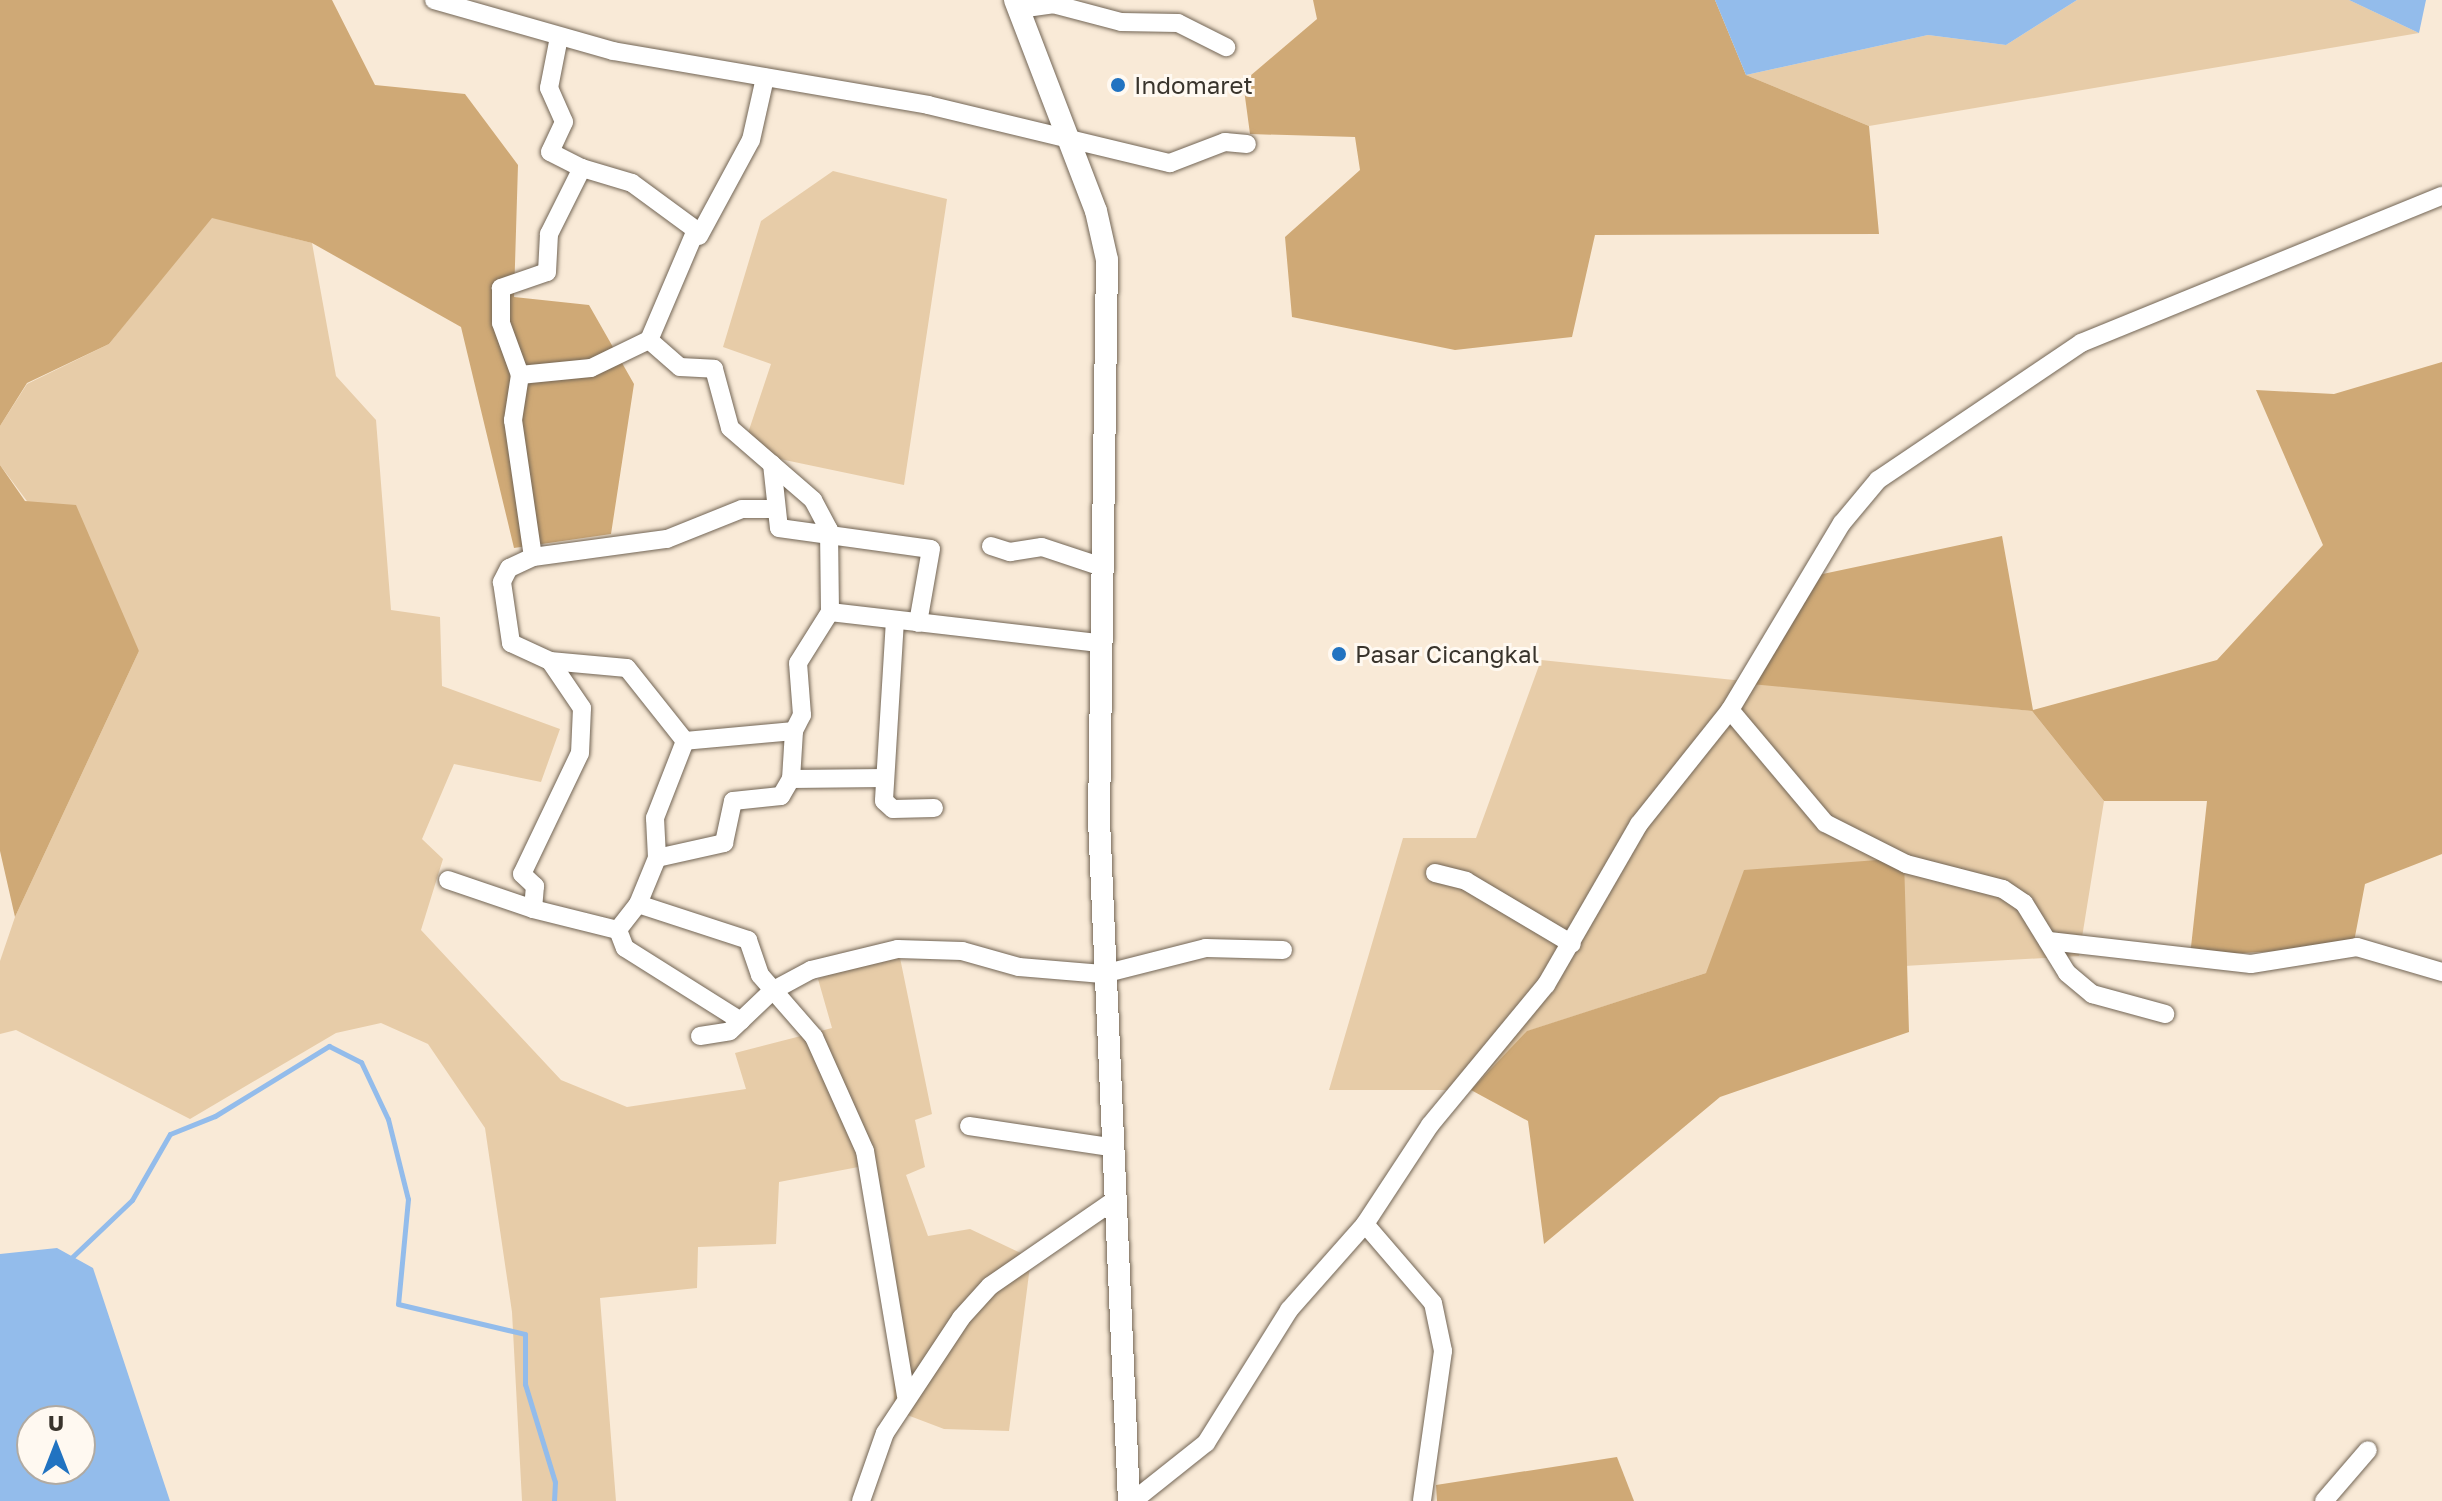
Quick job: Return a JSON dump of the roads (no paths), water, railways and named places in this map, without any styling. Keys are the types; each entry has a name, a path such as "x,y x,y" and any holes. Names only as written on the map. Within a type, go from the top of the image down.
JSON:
{"main road":[{"path":"1017,5 1069,140 1107,260 1099,643 1103,974 1131,1501"}],"street":[{"path":"434,0 559,37 765,78 928,105 1170,163 1225,142 1247,144"},
{"path":"1017,5 1053,4 1121,22 1178,23 1226,47"},
{"path":"559,37 549,88 564,122 550,152 582,168 632,183 699,236"},
{"path":"520,375 591,368 649,340 699,236 751,140 765,78"},
{"path":"533,557 513,420 520,375 501,323 501,288 547,272 549,234 582,168"},
{"path":"1131,1501 1206,1443 1289,1310 1365,1224 1430,1125 1572,944 1639,824 1730,710 1842,523 1878,480 1931,438 2081,343 2137,316 2442,196"},
{"path":"649,340 680,367 714,369 730,428 813,500 829,530 830,612 798,663 802,715 794,731 791,779 781,796 733,801 724,843 657,858"},
{"path":"772,464 772,509 779,528 829,530 931,549 918,623"},
{"path":"685,741 627,668 550,661 511,643 502,582 509,568 533,557 667,539 742,509 772,509"},
{"path":"991,546 1010,552 1042,547 1102,567"},
{"path":"830,612 1099,643"},
{"path":"895,620 885,778 887,806 934,808"},
{"path":"533,909 535,886 522,874 580,753 582,708 550,661"},
{"path":"1730,710 1825,823 1906,864 2003,889 2024,903 2067,973 2092,994 2165,1014"},
{"path":"685,741 794,731"},
{"path":"618,930 638,904 657,858 655,818 685,741"},
{"path":"791,779 885,778"},
{"path":"1435,873 1466,881 1572,944"},
{"path":"448,880 533,909 618,930"},
{"path":"638,904 748,940 772,991 814,1037 865,1151 906,1396"},
{"path":"618,930 625,948 741,1021"},
{"path":"2049,941 2251,964 2357,947 2442,972"},
{"path":"700,1036 718,1037 741,1021 772,991 811,970 916,947 1103,974 1206,948 1283,950"},
{"path":"969,1126 1110,1147"},
{"path":"861,1501 906,1396 990,1286 1113,1201"},
{"path":"1365,1224 1433,1303 1443,1351 1422,1501"},
{"path":"2324,1501 2368,1450"}],"water":[{"path":"1715,0 2077,0 2006,45 1928,35 1746,75"},
{"path":"2349,0 2426,0 2419,33"},
{"path":"57,1248 93,1268 170,1501 0,1501 0,1254"}],"waterway":[{"path":"68,1261 132,1200 170,1134 215,1116 329,1046 361,1062 388,1119 408,1199 398,1304 525,1334 525,1384 555,1482 554,1501"}],"place":[{"name":"Indomaret","path":"1118,85"},
{"name":"Pasar Cicangkal","path":"1339,654"}]}
